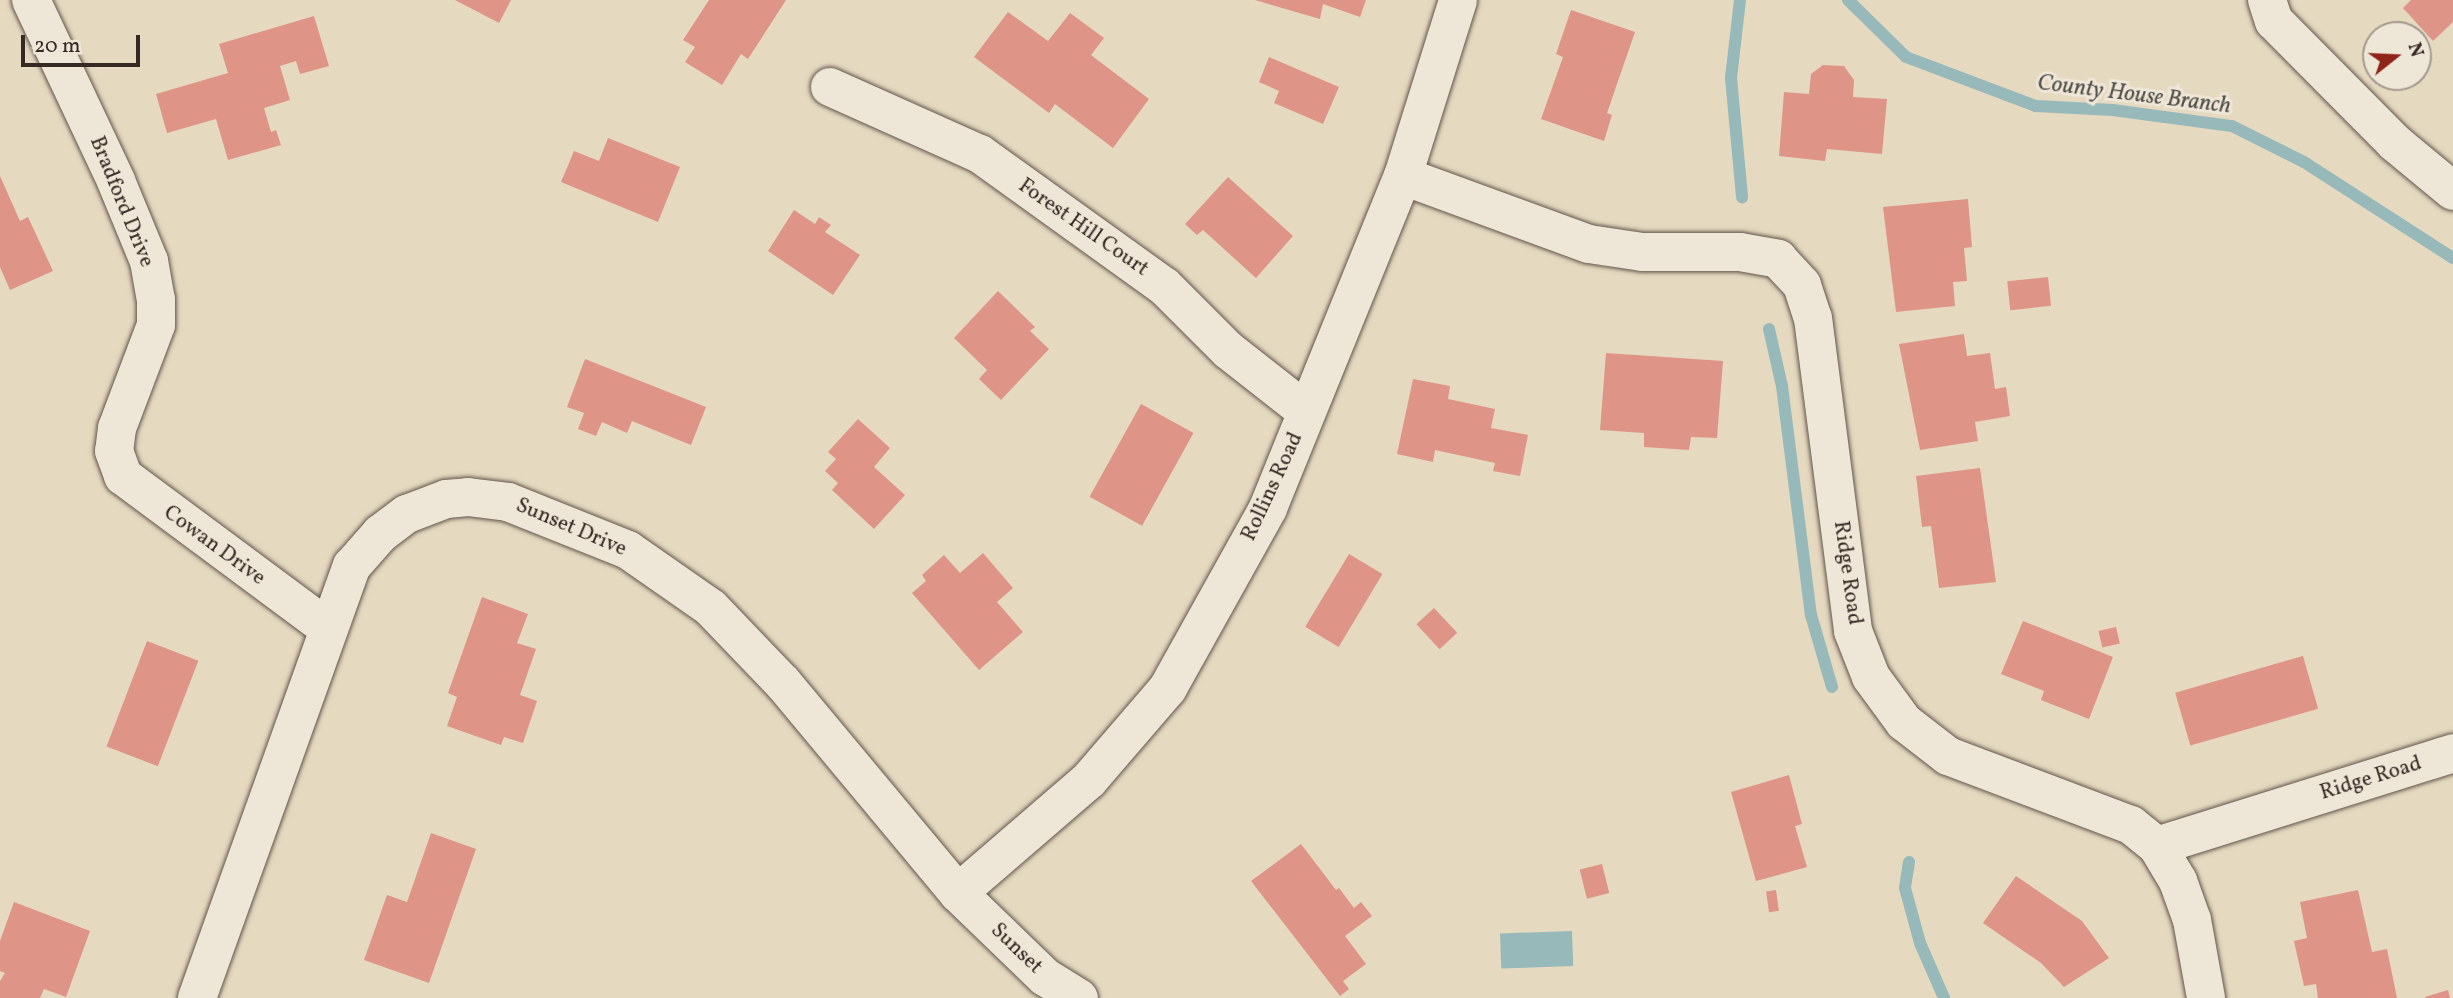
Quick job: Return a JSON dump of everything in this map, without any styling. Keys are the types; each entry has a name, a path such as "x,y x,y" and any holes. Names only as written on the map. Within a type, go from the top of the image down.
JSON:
{"street":[{"name":"Bradford Drive","path":"31,0 116,181 149,261 156,299 156,325 124,404 114,451"},
{"name":"Rollins Road","path":"958,893 1089,780 1168,688 1268,508 1403,176 1458,0"},
{"path":"2267,0 2274,21 2395,143 2453,191"},
{"name":"Forest Hill Court","path":"830,87 980,154 1164,286 1228,350 1307,412"},
{"name":"Ridge Road","path":"1403,176 1589,244 1642,252 1740,252 1779,259 1802,285 1814,318 1853,631 1871,677 1904,722 1948,756 2131,825 2157,846 2453,753"},
{"name":"Cowan Drive","path":"114,451 123,476 148,498 328,628"},
{"name":"Sunset Drive","path":"197,998 352,566 380,534 407,514 446,499 468,497 508,502 568,525 628,550 711,608 783,682 958,893"},
{"path":"2157,846 2178,881 2192,920 2206,998"},
{"name":"Sunset","path":"958,893 1045,977 1079,998"}],"water":[{"path":"1572,931 1573,966 1501,968 1500,934"}],"building":[{"path":"455,0 511,0 499,23"},
{"path":"709,0 786,0 748,59 741,54 722,85 685,62 695,47 683,40"},
{"path":"1255,0 1366,0 1360,17 1323,4 1320,19"},
{"path":"2411,0 2453,0 2453,22 2433,41 2432,21 2415,21 2403,8"},
{"path":"1571,10 1635,32 1607,113 1612,115 1604,141 1541,119 1563,57 1556,54"},
{"path":"1008,12 1048,41 1070,13 1104,38 1091,55 1149,99 1113,148 1055,104 1049,113 974,57"},
{"path":"314,16 329,66 300,74 296,61 280,66 290,100 264,108 271,132 276,130 281,145 228,160 216,119 167,133 156,94 228,73 219,44"},
{"path":"1269,57 1339,87 1323,124 1274,103 1279,91 1259,82"},
{"path":"1823,65 1844,66 1854,80 1853,97 1887,99 1882,154 1827,149 1825,161 1779,156 1784,92 1809,94 1811,74"},
{"path":"608,138 680,167 658,222 561,182 574,151 599,161"},
{"path":"0,176 20,221 28,217 53,271 10,290 0,267"},
{"path":"1228,177 1293,236 1256,278 1203,230 1197,235 1185,224"},
{"path":"1968,199 1972,247 1964,248 1967,281 1953,282 1955,306 1896,312 1883,207"},
{"path":"794,210 815,224 819,217 831,225 825,232 860,255 833,295 768,251"},
{"path":"2048,277 2051,306 2010,310 2007,281"},
{"path":"998,291 1035,327 1030,331 1049,349 1001,400 979,379 987,370 954,338"},
{"path":"1964,334 1967,356 1990,353 1995,389 2006,387 2010,416 1975,422 1978,441 1920,450 1899,344"},
{"path":"1606,353 1723,361 1717,438 1691,437 1689,450 1644,447 1644,433 1600,430"},
{"path":"585,359 706,407 691,445 632,421 627,433 602,422 596,436 578,429 584,413 567,407"},
{"path":"1413,379 1450,386 1448,399 1495,409 1491,428 1528,435 1520,476 1493,471 1495,463 1435,450 1433,462 1397,454"},
{"path":"1141,404 1193,433 1142,526 1090,497"},
{"path":"858,419 890,448 874,467 905,495 874,529 832,490 838,483 825,471 836,459 828,452"},
{"path":"1980,468 1996,582 1939,588 1931,526 1922,527 1916,476"},
{"path":"983,553 1013,588 997,602 1023,632 979,670 912,593 926,581 922,575 944,555 960,573"},
{"path":"1349,554 1382,574 1339,647 1305,627"},
{"path":"482,597 528,614 517,643 536,649 520,695 537,701 523,743 504,737 501,745 447,726 457,697 448,693"},
{"path":"1434,608 1457,633 1440,649 1416,624"},
{"path":"2023,621 2113,657 2089,719 2041,700 2044,691 2001,674"},
{"path":"2116,627 2120,644 2102,648 2098,631"},
{"path":"147,641 198,661 158,766 107,746"},
{"path":"2303,656 2318,709 2190,746 2175,693"},
{"path":"1789,775 1802,824 1795,826 1807,867 1756,881 1731,792"},
{"path":"431,833 476,849 429,983 364,960 387,895 407,902"},
{"path":"1301,844 1336,890 1339,888 1354,908 1361,902 1372,916 1345,936 1366,964 1343,981 1349,989 1340,996 1251,881"},
{"path":"1602,864 1609,893 1587,899 1580,870"},
{"path":"2016,876 2082,921 2109,958 2064,987 2041,963 1983,923"},
{"path":"1776,890 1779,911 1769,912 1766,891"},
{"path":"2358,890 2372,952 2387,949 2397,998 2318,998 2316,984 2304,986 2294,941 2307,938 2300,902"},
{"path":"14,902 90,931 66,997 44,989 40,998 0,998 0,981 5,973 0,971 0,941"},
{"path":"2448,990 2450,998 2425,998 2425,997"}],"waterway":[{"path":"1740,0 1731,78 1742,197"},
{"name":"County House Branch","path":"1848,0 1906,57 2036,106 2113,110 2232,126 2304,162 2453,258"},
{"path":"1769,329 1782,386 1811,615 1832,687"},
{"path":"1909,862 1905,888 1920,943 1944,998"}]}
